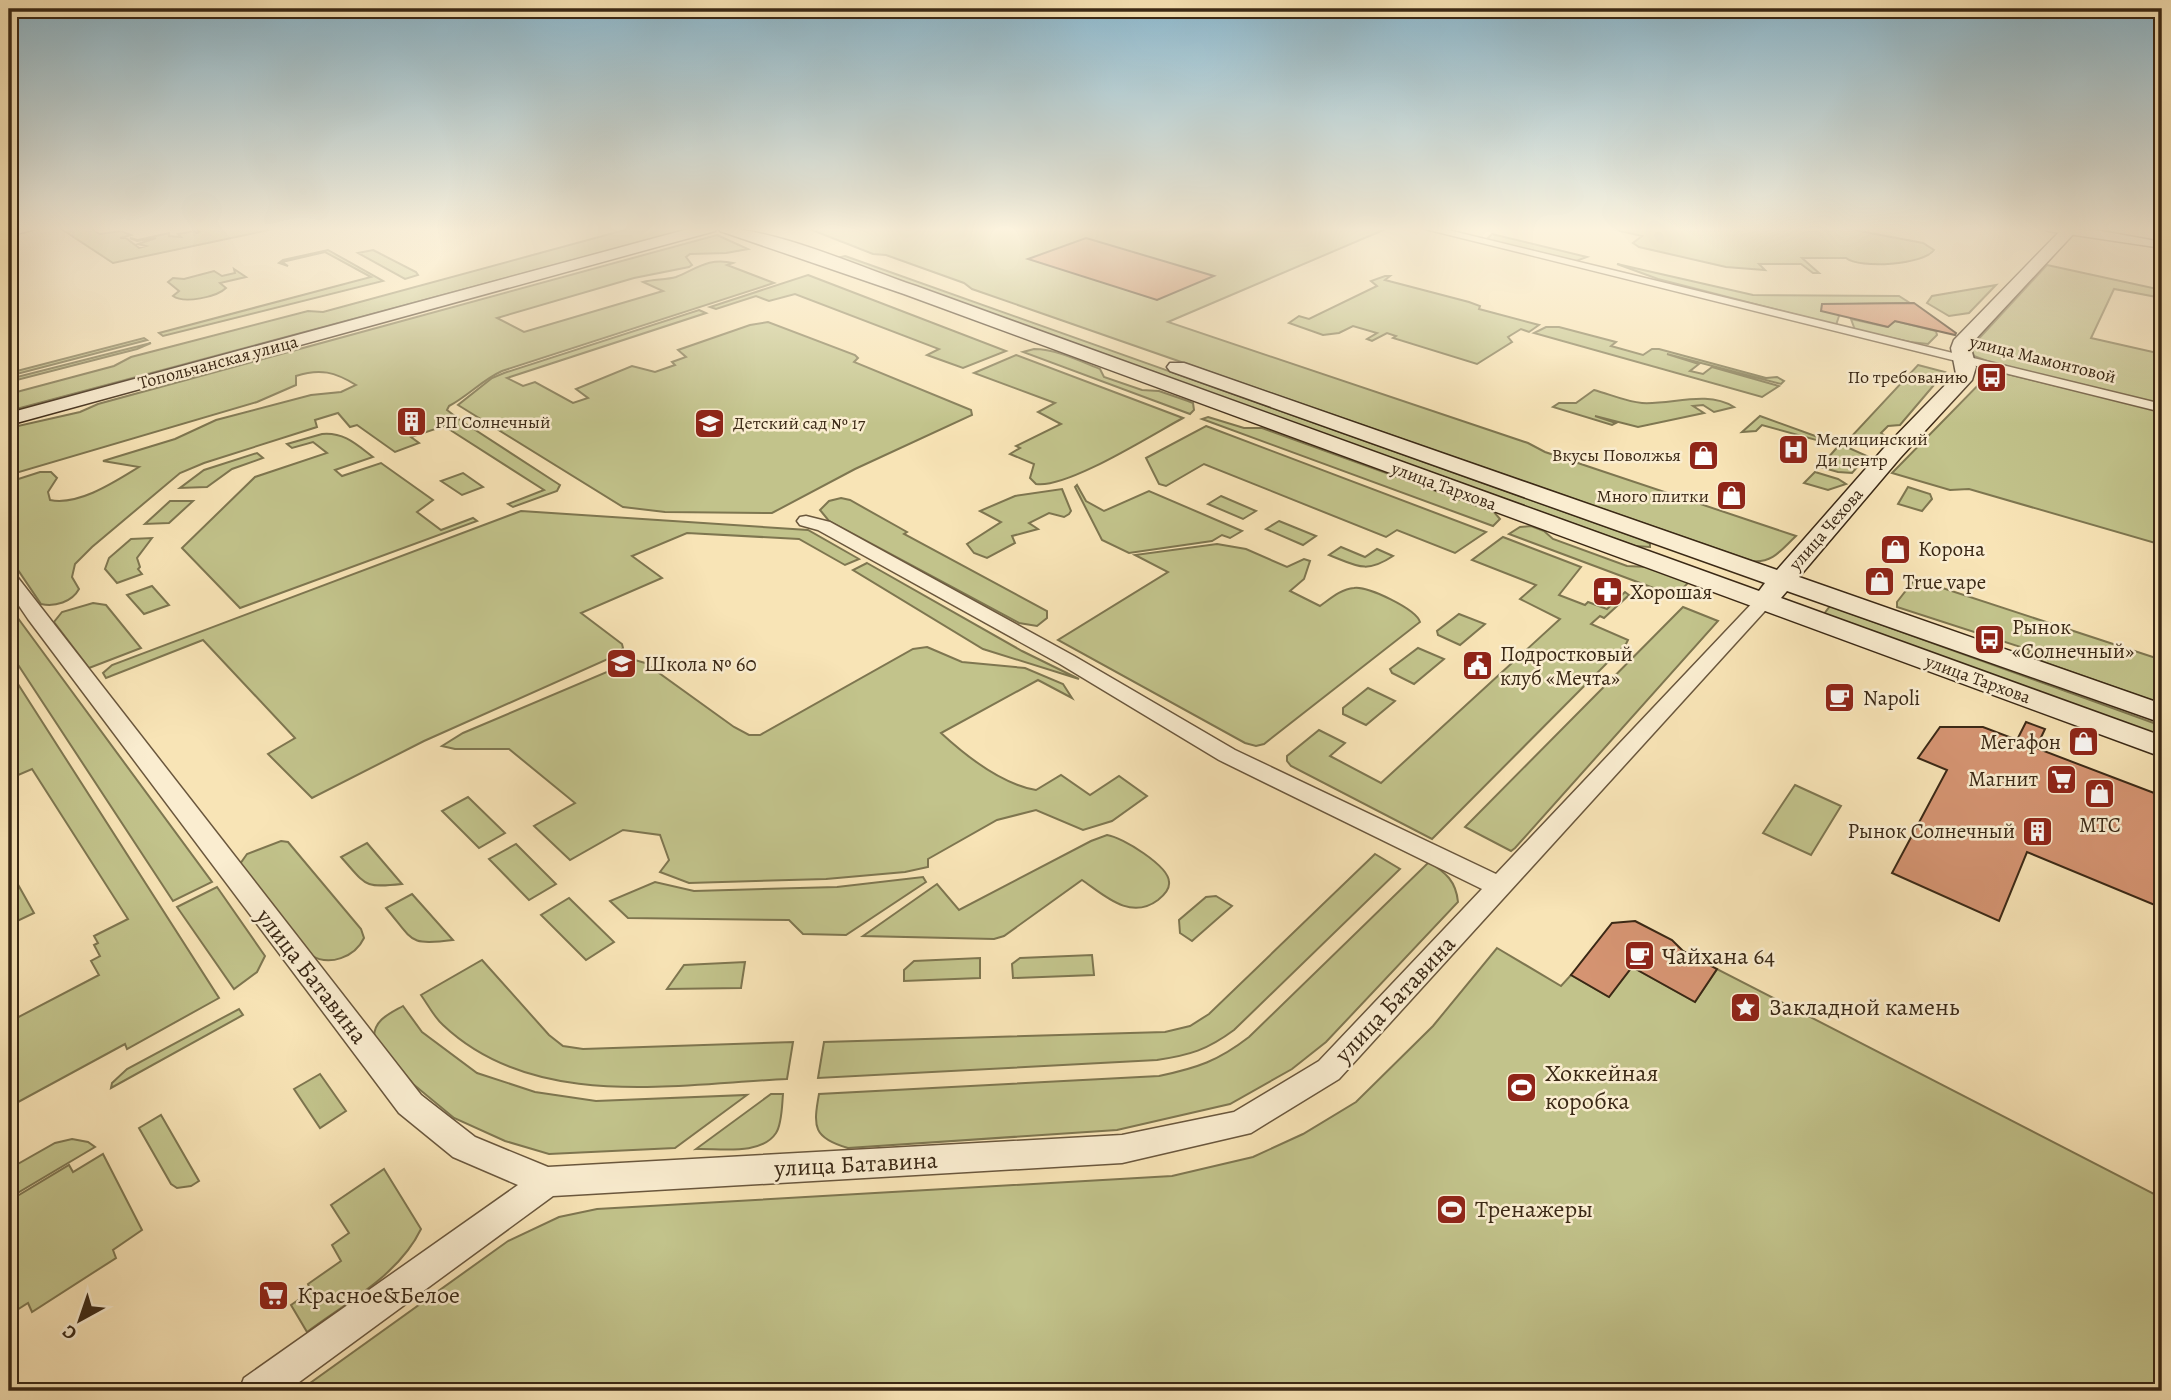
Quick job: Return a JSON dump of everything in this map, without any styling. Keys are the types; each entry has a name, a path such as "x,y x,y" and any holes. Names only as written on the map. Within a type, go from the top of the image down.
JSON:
{"main road":[{"name":"Топольчанская улица","path":"9,419 470,293"},
{"name":"улица Тархова","path":"917,293 1657,562 1773,590 2162,714"},
{"name":"улица Тархова","path":"968,293 1678,542 1773,590 2162,747"},
{"name":"улица Чехова","path":"1773,590 1892,453 1965,376 1966,360 1961,344 2009,293"},
{"path":"1657,562 1678,542"}],"street":[{"name":"улица Мамонтовой","path":"1693,293 2162,408"},
{"path":"806,521 824,526 1067,660 1227,755 1501,887"},
{"name":"улица Батавина","path":"9,578 34,615 410,1104 464,1147 547,1182 1122,1149 1240,1124 1329,1070 1773,590"},
{"path":"257,1391 547,1182"}],"green space":[{"path":"176,293 217,293 185,299 173,296"},
{"path":"309,293 334,293 163,336 159,333"},
{"path":"392,293 449,293 9,411 9,394 114,366 131,357 308,311 323,312"},
{"path":"503,293 581,293 497,318 524,332 655,293 742,293 502,371 449,406 447,410 460,420 560,485 557,491 513,507 508,504 544,490 444,426 411,437 419,443 395,452 357,425 350,427 338,413 315,420 317,427 180,473 75,564 72,577 79,589 76,594 57,604 41,604 16,567 9,533 9,482 40,472 51,472 57,478 48,492 50,500 61,501 85,496 139,467 103,461 175,439 216,420 311,395 341,392 356,385 327,373 313,372 296,376 296,385 257,402 9,475 9,428 80,412 98,404"},
{"path":"752,293 856,293 1006,351 963,368 927,355 939,349 795,294 769,301 756,296 716,309 710,307"},
{"path":"935,293 950,293 1650,544 1650,547 1635,546"},
{"path":"984,293 1235,293 1168,322 1796,536 1771,558 1752,561"},
{"path":"1362,293 1436,293 1469,302 1480,306 1479,309 1539,325 1529,332 1521,329 1508,337 1512,342 1477,364 1393,338 1396,336 1387,333 1372,341 1367,339 1377,333 1353,326 1339,333 1323,335 1289,323 1299,316 1309,319"},
{"path":"1713,293 1899,296 1910,303 1852,304 1839,316 1836,325"},
{"path":"1988,293 1969,313 1949,316 1927,303 1932,296"},
{"path":"2021,293 2112,293 2091,338 2162,354 2162,405 2000,366 1974,356 1971,347"},
{"path":"2137,293 2162,293 2162,298"},
{"name":"Детский сад № 17","path":"699,310 706,313 507,378 523,386 535,382 573,403 588,398 576,389 632,366 655,372 675,365 672,362 686,357 678,350 750,325 768,322 855,355 858,358 854,362 971,410 972,415 855,469 772,513 665,512 623,507 458,405 492,378 504,373"},
{"path":"1851,319 1887,327 1895,321 1936,331 1937,335 1928,344 1910,342 1855,330"},
{"path":"1546,327 1559,327 1616,342 1611,346 1643,355 1652,349 1659,349 1766,378 1777,377 1784,381 1781,384 1667,354 1699,364 1690,371 1703,374 1712,367 1779,386 1762,397 1534,333"},
{"path":"144,338 147,340 9,376 9,373"},
{"path":"151,343 137,349 9,382 9,379"},
{"path":"1034,349 1076,359 1100,369 1104,377 1142,390 1159,391 1188,401 1193,403 1194,410 1190,414 1023,352"},
{"path":"1016,355 1183,418 1088,470 1050,483 1036,484 1030,478 1034,464 1010,454 1020,448 1016,446 1061,424 1038,412 1055,403 974,373"},
{"path":"1918,365 1945,372 1900,425 1888,426 1881,433 1889,439 1875,445 1850,438"},
{"path":"1999,372 2162,411 2162,545 1969,489 1950,490 1892,473 1986,377"},
{"path":"1594,390 1636,402 1712,399 1734,407 1714,412 1703,405 1693,406 1704,413 1638,427 1595,416 1616,423 1612,425 1553,407 1559,403 1576,403"},
{"path":"1760,416 1829,441 1827,443 1762,425 1756,431 1742,432"},
{"path":"1208,417 1244,428 1262,428 1494,512 1500,519 1493,526 1202,419"},
{"path":"1206,426 1486,532 1455,553 1397,530 1386,537 1204,464 1166,486 1159,484 1146,458"},
{"path":"322,434 343,437 373,457 335,470 342,476 381,463 433,500 417,512 441,530 473,518 477,521 240,608 182,548 255,477 327,453 313,442 292,448 287,444"},
{"path":"1840,444 1867,456 1852,473 1820,467"},
{"path":"257,453 263,458 232,469 207,487 180,488 204,470"},
{"path":"1815,472 1846,484 1828,490 1804,483"},
{"path":"463,473 483,487 462,495 441,481"},
{"path":"1077,485 1086,501 1104,511 1149,491 1242,531 1230,538 1222,535 1212,541 1129,553 1102,540 1075,487"},
{"path":"1908,487 1930,494 1932,499 1922,511 1898,504"},
{"path":"1062,489 1071,511 1064,517 1049,513 1029,523 1038,529 1012,536 1015,543 987,558 974,553 967,544 1001,522 980,511 1015,496"},
{"path":"1221,496 1256,511 1243,519 1208,504"},
{"path":"841,498 850,500 907,532 904,534 1047,611 1047,618 1037,626 1019,623 829,521 820,510 829,501"},
{"path":"170,501 193,501 169,523 145,524"},
{"path":"521,511 808,530 859,559 845,565 799,539 687,533 632,556 662,578 581,613 622,644 623,648 617,655 424,741 312,798 268,754 295,738 203,640 106,678 103,673 112,665"},
{"path":"1279,521 1316,536 1303,545 1266,529"},
{"path":"1531,526 1544,531 1553,539 1627,566 1648,567 1689,582 1675,596 1509,534 1520,527"},
{"path":"1503,537 1581,567 1559,595 1585,605 1588,602 1607,609 1625,592 1629,595 1604,618 1600,616 1591,624 1628,640 1626,644 1432,839 1291,766 1287,756 1319,730 1345,743 1330,756 1381,783 1560,619 1520,599 1536,585 1472,560"},
{"path":"152,538 137,558 140,567 138,569 142,574 117,583 105,569 109,558 131,539"},
{"path":"1217,544 1246,549 1287,567 1304,559 1310,561 1304,579 1290,591 1320,606 1345,590 1361,588 1401,605 1420,622 1264,744 1256,746 1245,743 1058,640 1168,572 1135,555"},
{"path":"1341,547 1365,557 1377,549 1393,556 1376,565 1361,566 1329,555"},
{"path":"867,563 1022,651 1079,679 983,649 853,570"},
{"path":"1915,579 2162,660 2162,704 2027,656 2030,650 1897,607 1897,602"},
{"path":"152,586 169,605 144,614 127,595"},
{"path":"93,603 106,605 141,648 89,668 54,622 62,612"},
{"path":"9,606 212,882 173,901 9,651"},
{"path":"1830,606 2162,726 2162,738 1824,614"},
{"path":"1683,607 1718,621 1515,848 1511,851 1465,827"},
{"path":"1459,614 1485,624 1460,645 1438,635 1437,631"},
{"path":"927,647 962,662 1025,668 1063,684 1072,698 1038,680 941,733 985,768 1010,782 1036,790 1061,775 1090,795 1119,776 1147,796 1112,821 1083,830 1036,810 997,820 928,859 928,867 905,872 826,879 689,883 660,872 669,860 660,835 623,830 570,860 534,826 575,803 509,749 455,749 442,746 463,733 635,660 645,663 734,727 749,735 760,735 913,649"},
{"path":"1418,648 1444,659 1414,684 1392,673 1390,669"},
{"path":"9,670 219,998 127,1049 125,1044 9,1107 9,1022 99,975 91,961 100,956 94,945 98,943 94,936 128,919 32,769 9,779"},
{"path":"1368,688 1395,701 1366,725 1343,714 1343,708"},
{"path":"1795,785 1841,806 1811,855 1763,833"},
{"path":"468,797 505,833 479,848 442,811"},
{"path":"1107,835 1133,847 1167,875 1169,885 1158,900 1148,906 1127,907 1082,880 1004,936 994,939 863,936 937,884 959,910"},
{"path":"281,841 288,842 361,929 364,938 348,955 326,960 311,955 240,864 247,854"},
{"path":"367,843 402,884 380,886 367,883 341,857"},
{"path":"516,844 556,884 529,900 489,859"},
{"path":"1375,854 1400,869 1234,1030 1198,1051 1157,1060 818,1078 824,1042 1165,1032 1190,1026 1209,1014"},
{"path":"1429,862 1449,878 1455,888 1458,902 1326,1042 1292,1069 1230,1104 1117,1130 848,1148 828,1140 818,1130 816,1115 819,1094 1159,1076 1207,1063 1249,1037"},
{"path":"923,877 926,882 846,935 803,934 789,920 628,918 610,901 655,882 694,891 837,887"},
{"path":"16,881 34,913 9,925 9,884"},
{"path":"217,887 265,956 257,972 234,989 177,907"},
{"path":"412,894 453,940 419,941 408,934 386,908"},
{"path":"1216,896 1232,906 1192,941 1180,933 1179,920 1206,897"},
{"path":"569,898 614,942 586,960 541,915"},
{"path":"1497,948 1561,986 1571,975 1609,997 1632,967 1695,1002 1717,969 2162,1198 2162,1391 299,1391 508,1241 559,1217 597,1209 1172,1176 1253,1157 1303,1134 1356,1102 1433,1026"},
{"path":"1092,955 1094,975 1013,978 1012,964 1020,958"},
{"path":"980,958 980,978 904,981 904,970 914,961"},
{"path":"482,960 549,1035 563,1046 583,1049 793,1042 787,1079 652,1087 607,1086 562,1081 519,1070 479,1052 443,1025 421,995"},
{"path":"745,962 741,988 667,989 684,965"},
{"path":"403,1006 422,1032 477,1073 535,1092 596,1101 747,1095 675,1148 549,1154 505,1141 454,1118 413,1084 374,1037 379,1022"},
{"path":"239,1009 243,1015 111,1088 112,1083 127,1069"},
{"path":"320,1074 346,1111 320,1128 294,1089"},
{"path":"771,1094 783,1094 779,1125 769,1140 750,1148 696,1149"},
{"path":"161,1115 199,1181 191,1186 177,1188 171,1184 139,1128"},
{"path":"72,1139 88,1142 95,1147 9,1198 9,1169 55,1143"},
{"path":"103,1154 142,1230 113,1250 116,1258 32,1312 28,1303 9,1315 9,1201 69,1165 73,1172"},
{"path":"384,1169 421,1229 400,1260 386,1274 307,1332 291,1305 311,1291 308,1284 341,1261 332,1245 349,1233 331,1205"}],"building":[{"path":"1136,293 1173,293 1157,300"},
{"path":"1914,303 1956,333 1955,335 1895,321 1888,327 1821,311 1822,304"},
{"name":"Рынок Солнечный","path":"2026,722 2045,729 2036,748 2162,796 2162,908 2027,852 1999,921 1892,873 1947,770 1918,758 1940,727 1983,727 2017,740"},
{"name":"Чайхана 64","path":"1635,921 1672,940 1683,951 1717,969 1695,1002 1632,967 1609,997 1571,975 1612,923"}],"place":[{"name":"По требованию","path":"1991,377"},
{"name":"РП Солнечный","path":"412,422"},
{"name":"Детский сад № 17","path":"710,423"},
{"name":"Медицинский Ди центр","path":"1793,449"},
{"name":"Вкусы Поволжья","path":"1704,455"},
{"name":"Много плитки","path":"1732,496"},
{"name":"Корона","path":"1895,549"},
{"name":"True vape","path":"1880,582"},
{"name":"Хорошая","path":"1607,592"},
{"name":"Рынок «Солнечный»","path":"1989,639"},
{"name":"Школа № 60","path":"621,664"},
{"name":"Подростковый клуб «Мечта»","path":"1477,666"},
{"name":"Napoli","path":"1840,698"},
{"name":"Мегафон","path":"2084,742"},
{"name":"Магнит","path":"2061,779"},
{"name":"МТС","path":"2100,793"},
{"name":"Рынок Солнечный","path":"2038,831"},
{"name":"Чайхана 64","path":"1639,956"},
{"name":"Закладной камень","path":"1746,1007"},
{"name":"Хоккейная коробка","path":"1522,1087"},
{"name":"Тренажеры","path":"1452,1209"},
{"name":"Красное&Белое","path":"274,1295"}]}
